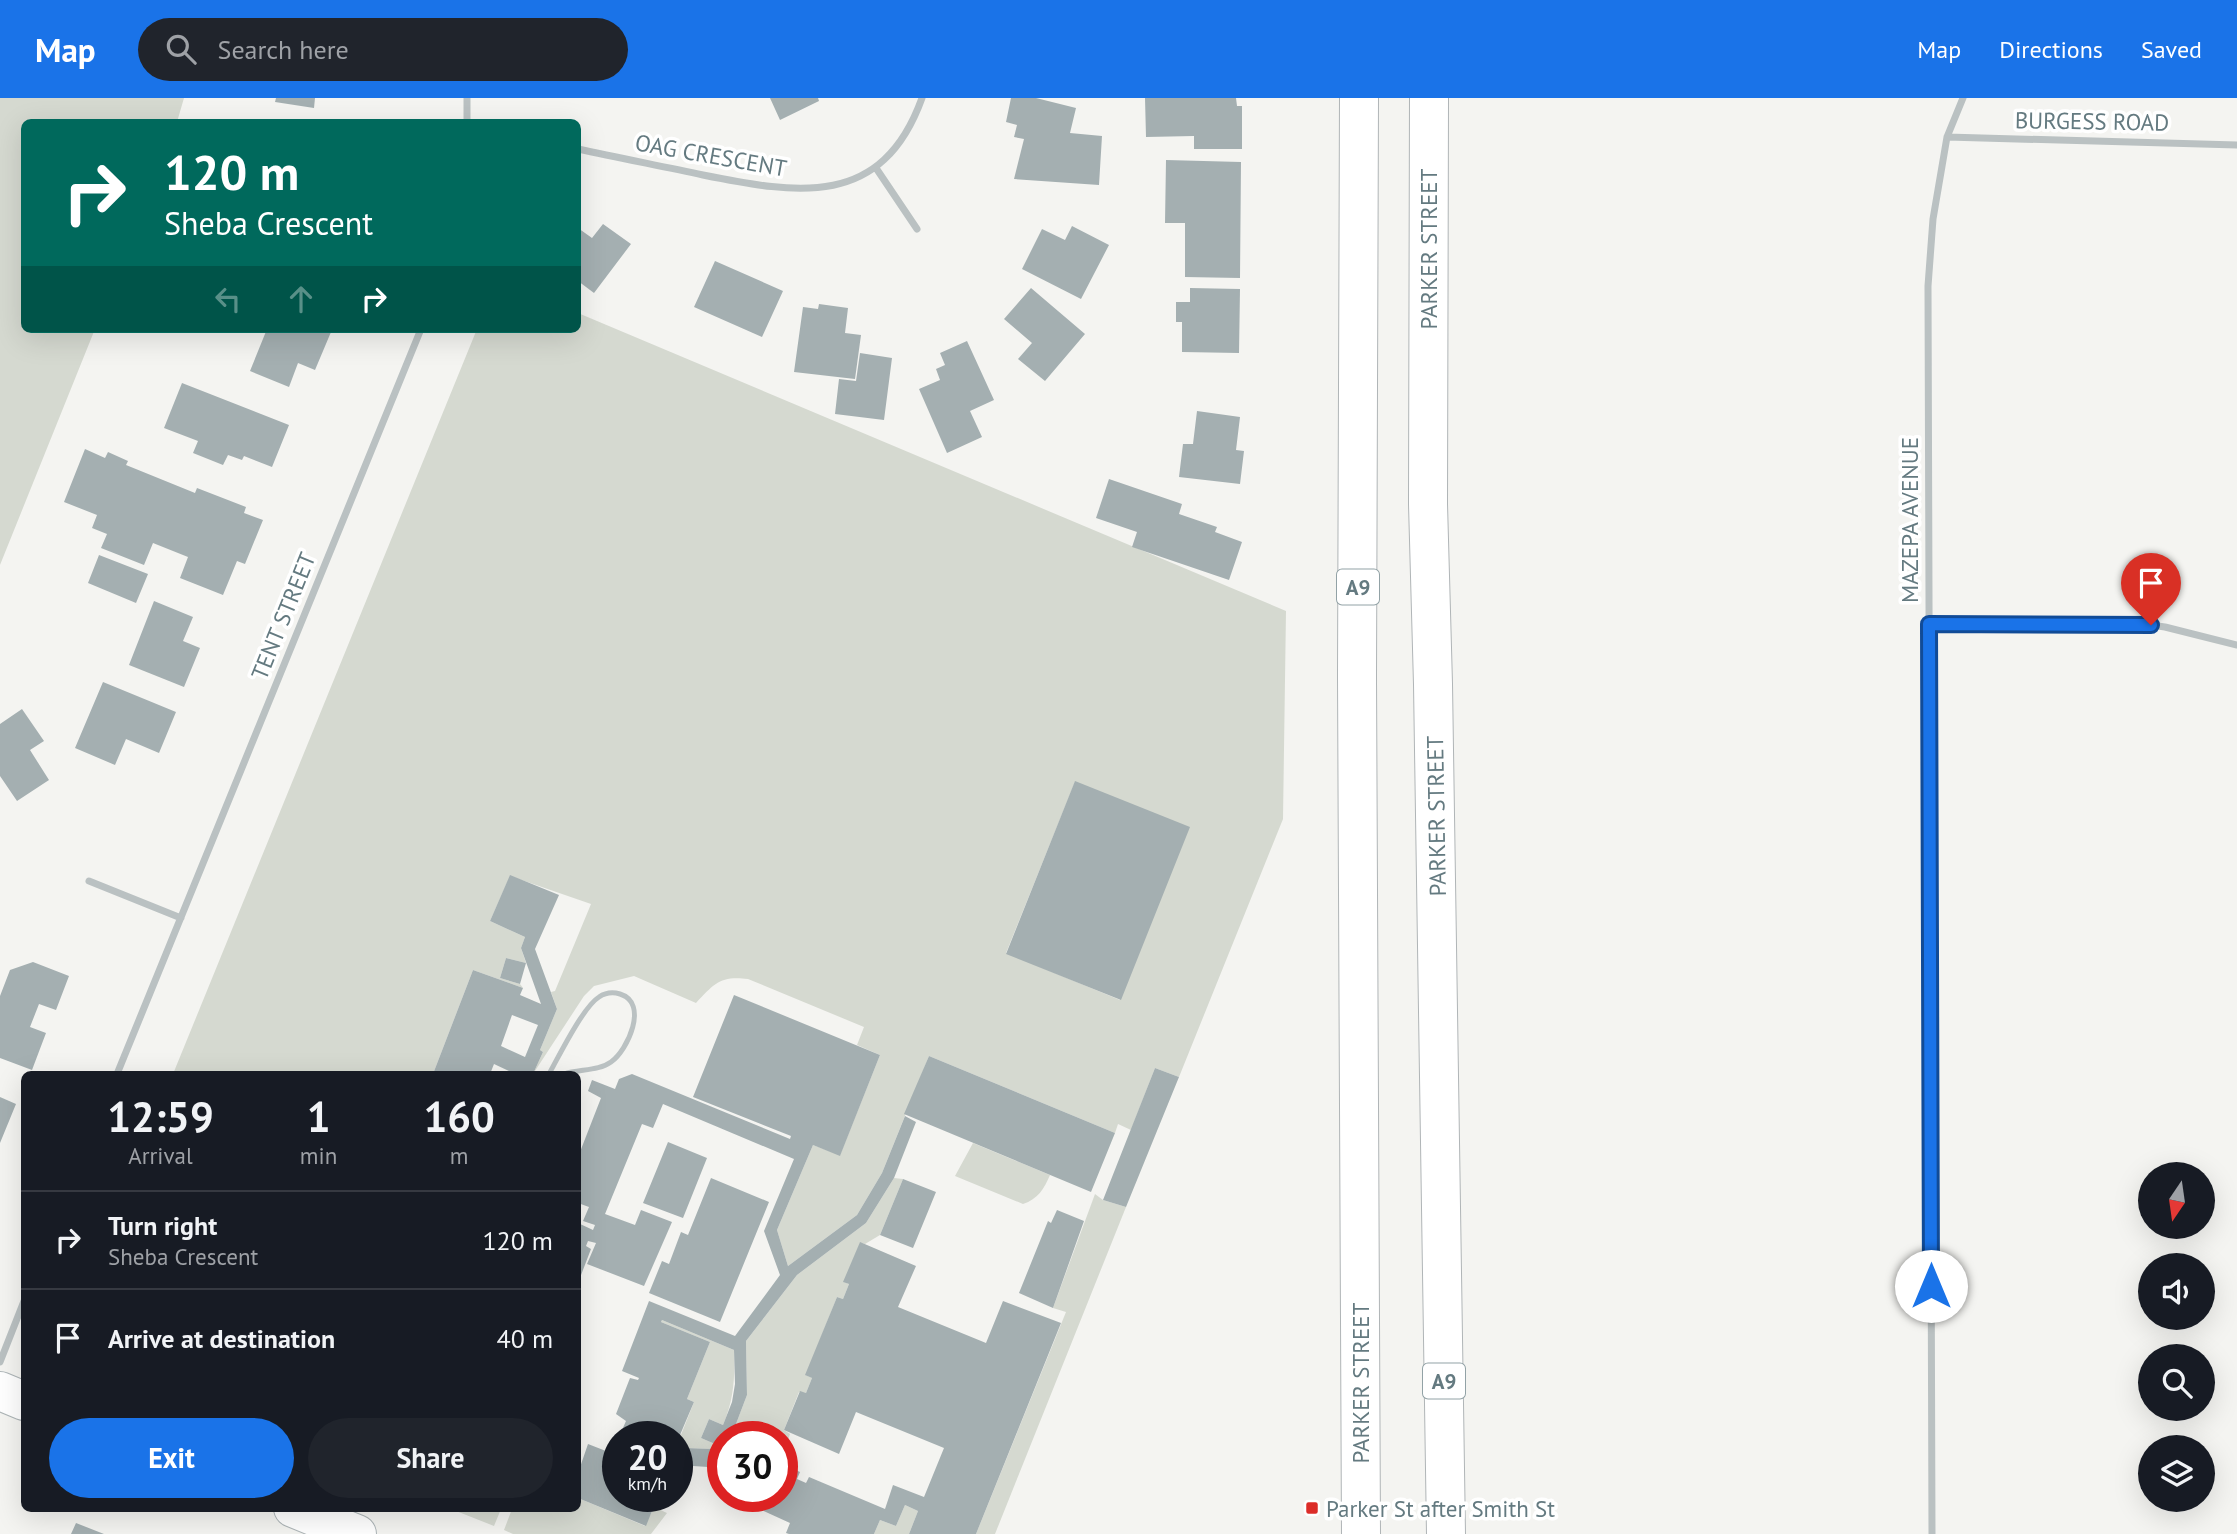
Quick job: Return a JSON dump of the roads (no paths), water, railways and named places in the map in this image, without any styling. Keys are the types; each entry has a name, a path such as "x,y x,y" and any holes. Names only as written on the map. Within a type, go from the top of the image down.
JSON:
{"main road":[{"name":"PARKER STREET","path":"1359,98 1357,704 1361,1534"},
{"name":"PARKER STREET","path":"1429,98 1428,504 1446,1534"},
{"path":"0,1391 21,1400"},
{"path":"308,1512 357,1534"}],"street":[{"path":"467,98 467,119"},
{"name":"OAG CRESCENT","path":"581,150 789,190 821,188 847,182 876,167 908,130 922,98"},
{"name":"MAZEPA AVENUE","path":"1932,1534 1928,286 1933,219 1947,137 1963,98"},
{"name":"BURGESS ROAD","path":"1947,137 2237,145"},
{"path":"876,167 917,229"},
{"name":"TENT STREET","path":"118,1071 419,333"},
{"path":"1929,624 2136,623 2175,629 2237,645"},
{"path":"89,881 181,918"},
{"path":"0,1362 21,1309"}],"lane":[{"path":"551,1071 589,1006 601,995 615,992 626,996 633,1004 635,1015 631,1031 615,1060 604,1067 581,1071"}],"place":[{"name":"Parker St after Smith St","path":"1312,1508"}]}
